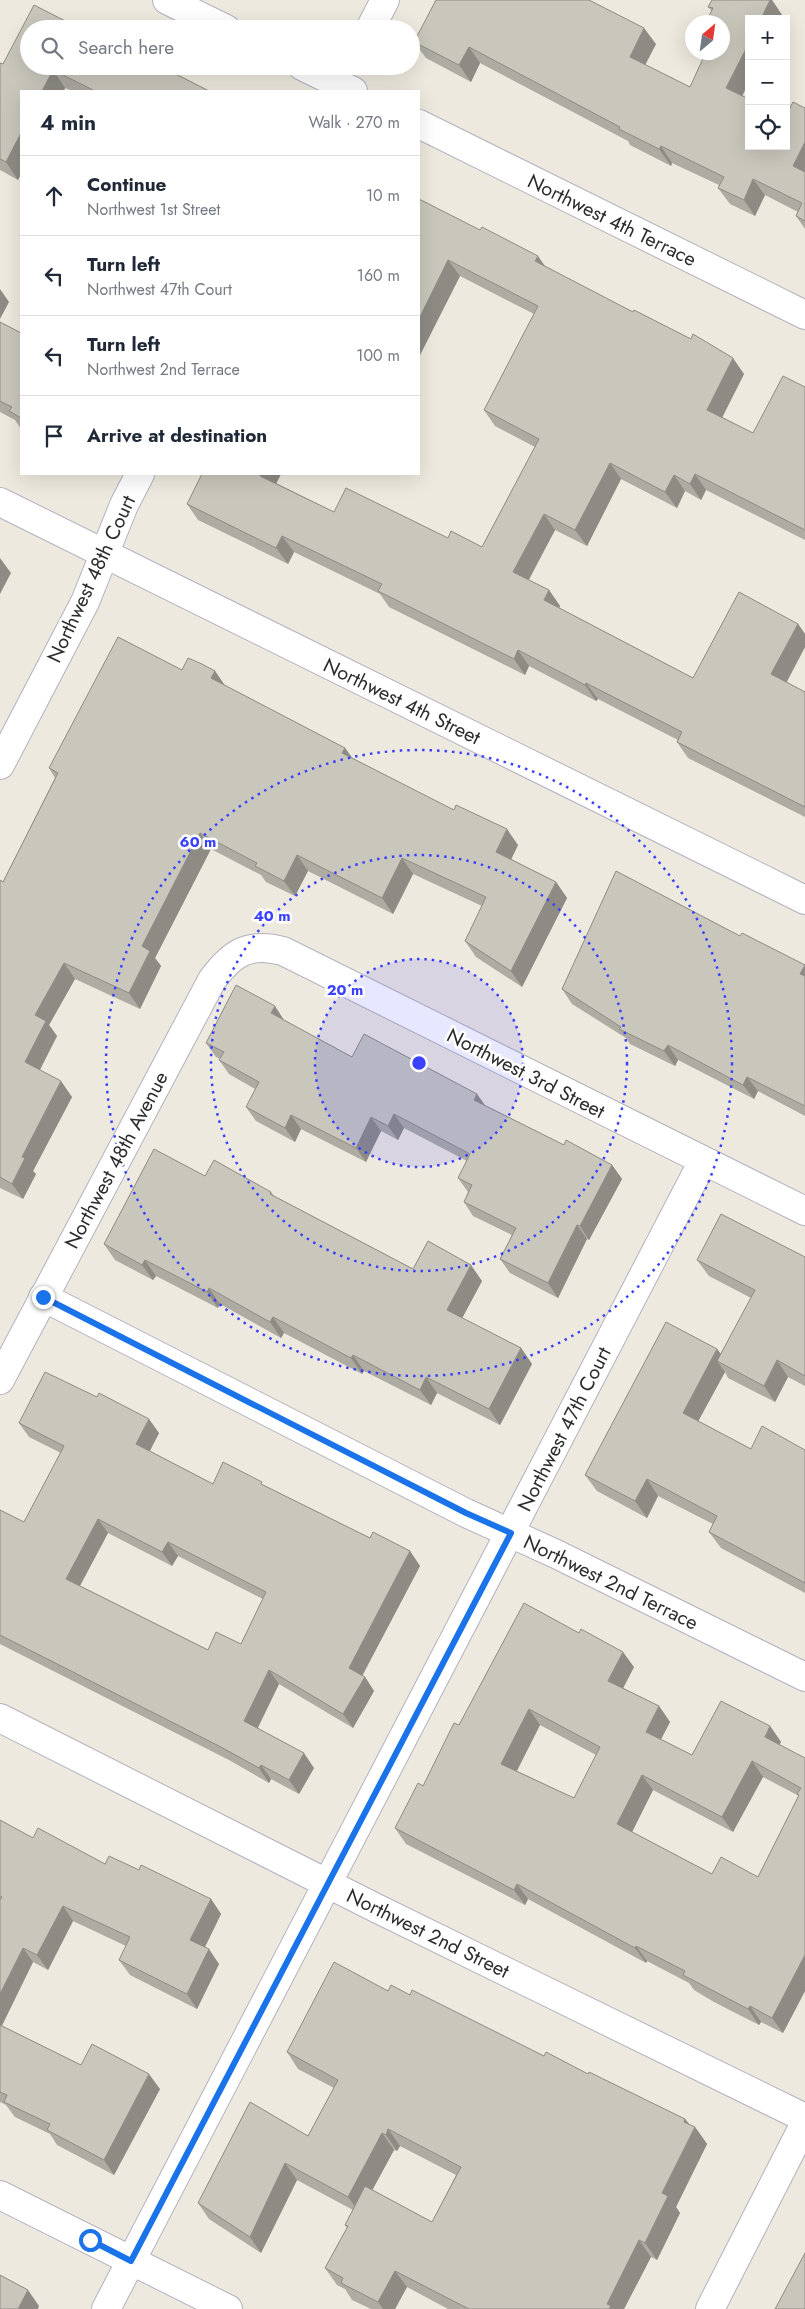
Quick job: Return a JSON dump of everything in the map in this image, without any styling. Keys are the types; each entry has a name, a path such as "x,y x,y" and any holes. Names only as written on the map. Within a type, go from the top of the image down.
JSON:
{"street":[{"path":"167,0 208,20"},
{"path":"375,20 385,0"},
{"path":"324,75 346,84"},
{"name":"Northwest 4th Terrace","path":"420,124 805,315"},
{"name":"Northwest 48th Court","path":"0,765 85,602 124,505 139,475"},
{"name":"Northwest 4th Street","path":"0,502 805,900"},
{"name":"Northwest 3rd Street","path":"245,950 269,948 283,951 805,1211"},
{"name":"Northwest 48th Avenue","path":"0,1380 212,980 232,957 245,950"},
{"name":"Northwest 47th Court","path":"106,2309 326,1883 511,1533 702,1161"},
{"name":"Northwest 2nd Terrace","path":"43,1297 458,1508 805,1677"},
{"name":"Northwest 2nd Street","path":"0,1718 326,1883 805,2118"},
{"path":"710,2309 805,2123"},
{"path":"0,2195 228,2309"}],"building":[{"path":"436,0 589,0 644,28 630,57 690,87 702,60 730,60 730,15 710,15 713,8 708,7 712,0 770,0 763,15 745,15 745,51 726,88 745,97 745,150 790,150 790,108 793,102 805,108 805,142 793,166 805,172 805,221 796,216 802,203 753,179 744,200 718,188 724,177 661,146 659,149 619,129 620,127 469,47 459,65 420,45 420,31"},
{"path":"34,5 63,20 26,20"},
{"path":"20,32 20,75 50,75 43,90 20,90 20,135 6,162 0,159 0,63 3,64"},
{"path":"63,75 178,75 207,90 93,90"},
{"path":"420,200 480,230 482,227 538,256 535,261 633,312 634,310 691,339 693,334 733,358 707,410 753,433 783,376 805,387 805,530 695,474 690,484 674,475 665,492 610,463 575,530 544,514 513,572 549,590 544,600 693,678 739,592 798,624 771,674 805,692 805,807 677,742 682,732 586,683 585,685 518,650 514,659 378,591 382,584 282,536 276,548 187,504 202,475 260,475 334,512 346,488 448,538 451,531 482,547 539,439 484,410 538,306 448,260 420,317"},
{"path":"0,322 20,332 20,417 9,411 12,407 0,401"},
{"path":"118,637 182,670 188,658 202,664 215,671 211,678 345,748 342,753 454,810 456,805 507,829 496,852 556,882 511,971 465,941 486,897 402,858 382,898 297,855 284,881 255,866 257,863 200,833 142,946 150,951 129,993 64,963 35,1015 46,1021 25,1062 61,1081 22,1157 25,1158 12,1184 0,1177 0,880 3,882 58,773 49,768"},
{"path":"616,871 740,936 742,933 805,965 800,974 805,976 805,1106 747,1077 743,1085 668,1045 664,1051 619,1029 621,1027 562,989"},
{"path":"236,985 275,1006 271,1013 352,1057 364,1034 477,1094 474,1100 564,1145 566,1140 612,1165 580,1226 577,1225 548,1283 500,1259 516,1228 464,1202 472,1185 458,1178 470,1154 394,1114 388,1126 371,1117 356,1148 291,1115 285,1128 246,1107 259,1082 219,1060 224,1052 206,1043"},
{"path":"154,1149 205,1176 214,1160 271,1192 270,1194 413,1269 428,1241 471,1265 447,1310 521,1348 489,1409 426,1377 420,1390 353,1355 351,1358 273,1317 270,1322 209,1288 207,1292 145,1260 142,1265 104,1244"},
{"path":"721,1214 805,1257 805,1376 777,1360 764,1386 717,1361 755,1290 697,1260"},
{"path":"666,1322 717,1349 683,1413 751,1449 762,1426 805,1450 805,1583 709,1532 717,1516 647,1479 635,1501 585,1475"},
{"path":"45,1372 97,1397 99,1393 149,1419 136,1444 213,1484 223,1462 262,1482 261,1484 370,1538 373,1532 410,1551 349,1668 365,1677 343,1714 269,1670 244,1721 304,1753 289,1780 261,1765 259,1768 0,1635 0,1510 24,1522 64,1446 19,1423","holes":["98,1519 162,1552 168,1542 266,1592 241,1644 216,1632 208,1650 66,1579"]},
{"path":"524,1603 579,1633 581,1629 623,1652 608,1681 659,1706 646,1732 692,1755 721,1701 770,1726 765,1737 805,1758 805,1955 772,2018 750,2006 748,2009 683,1975 685,1971 636,1946 635,1948 517,1884 514,1890 395,1828 418,1783 423,1786 454,1723 459,1725","holes":["529,1709 600,1747 574,1798 501,1764","752,1761 801,1788 758,1877 721,1857 712,1874 617,1824 642,1775 722,1817"]},
{"path":"0,1820 33,1838 38,1828 105,1864 109,1856 139,1870 141,1865 211,1899 190,1940 209,1949 187,1994 119,1960 130,1937 63,1906 37,1955 23,1948 0,1994 0,1900 2,1897 0,1896"},
{"path":"334,1962 388,1991 391,1985 410,1995 412,1990 544,2056 546,2052 588,2074 589,2072 685,2119 684,2122 695,2127 662,2193 668,2196 645,2243 639,2240 607,2304 611,2306 609,2309 469,2309 395,2271 378,2302 341,2283 343,2278 325,2268 348,2226 345,2225 365,2186 432,2222 461,2167 388,2129 386,2135 382,2133 348,2197 285,2163 250,2237 198,2203 250,2102 308,2136 338,2080 287,2052"},
{"path":"0,2025 81,2065 92,2044 149,2074 104,2160 47,2130 50,2124 4,2102 7,2095 0,2092"},
{"path":"805,2253 805,2309 775,2309"},
{"path":"0,2275 28,2290 18,2309 0,2309"}],"route":[{"path":"43,1297 466,1513 511,1533 326,1883 131,2261 90,2240"}]}
